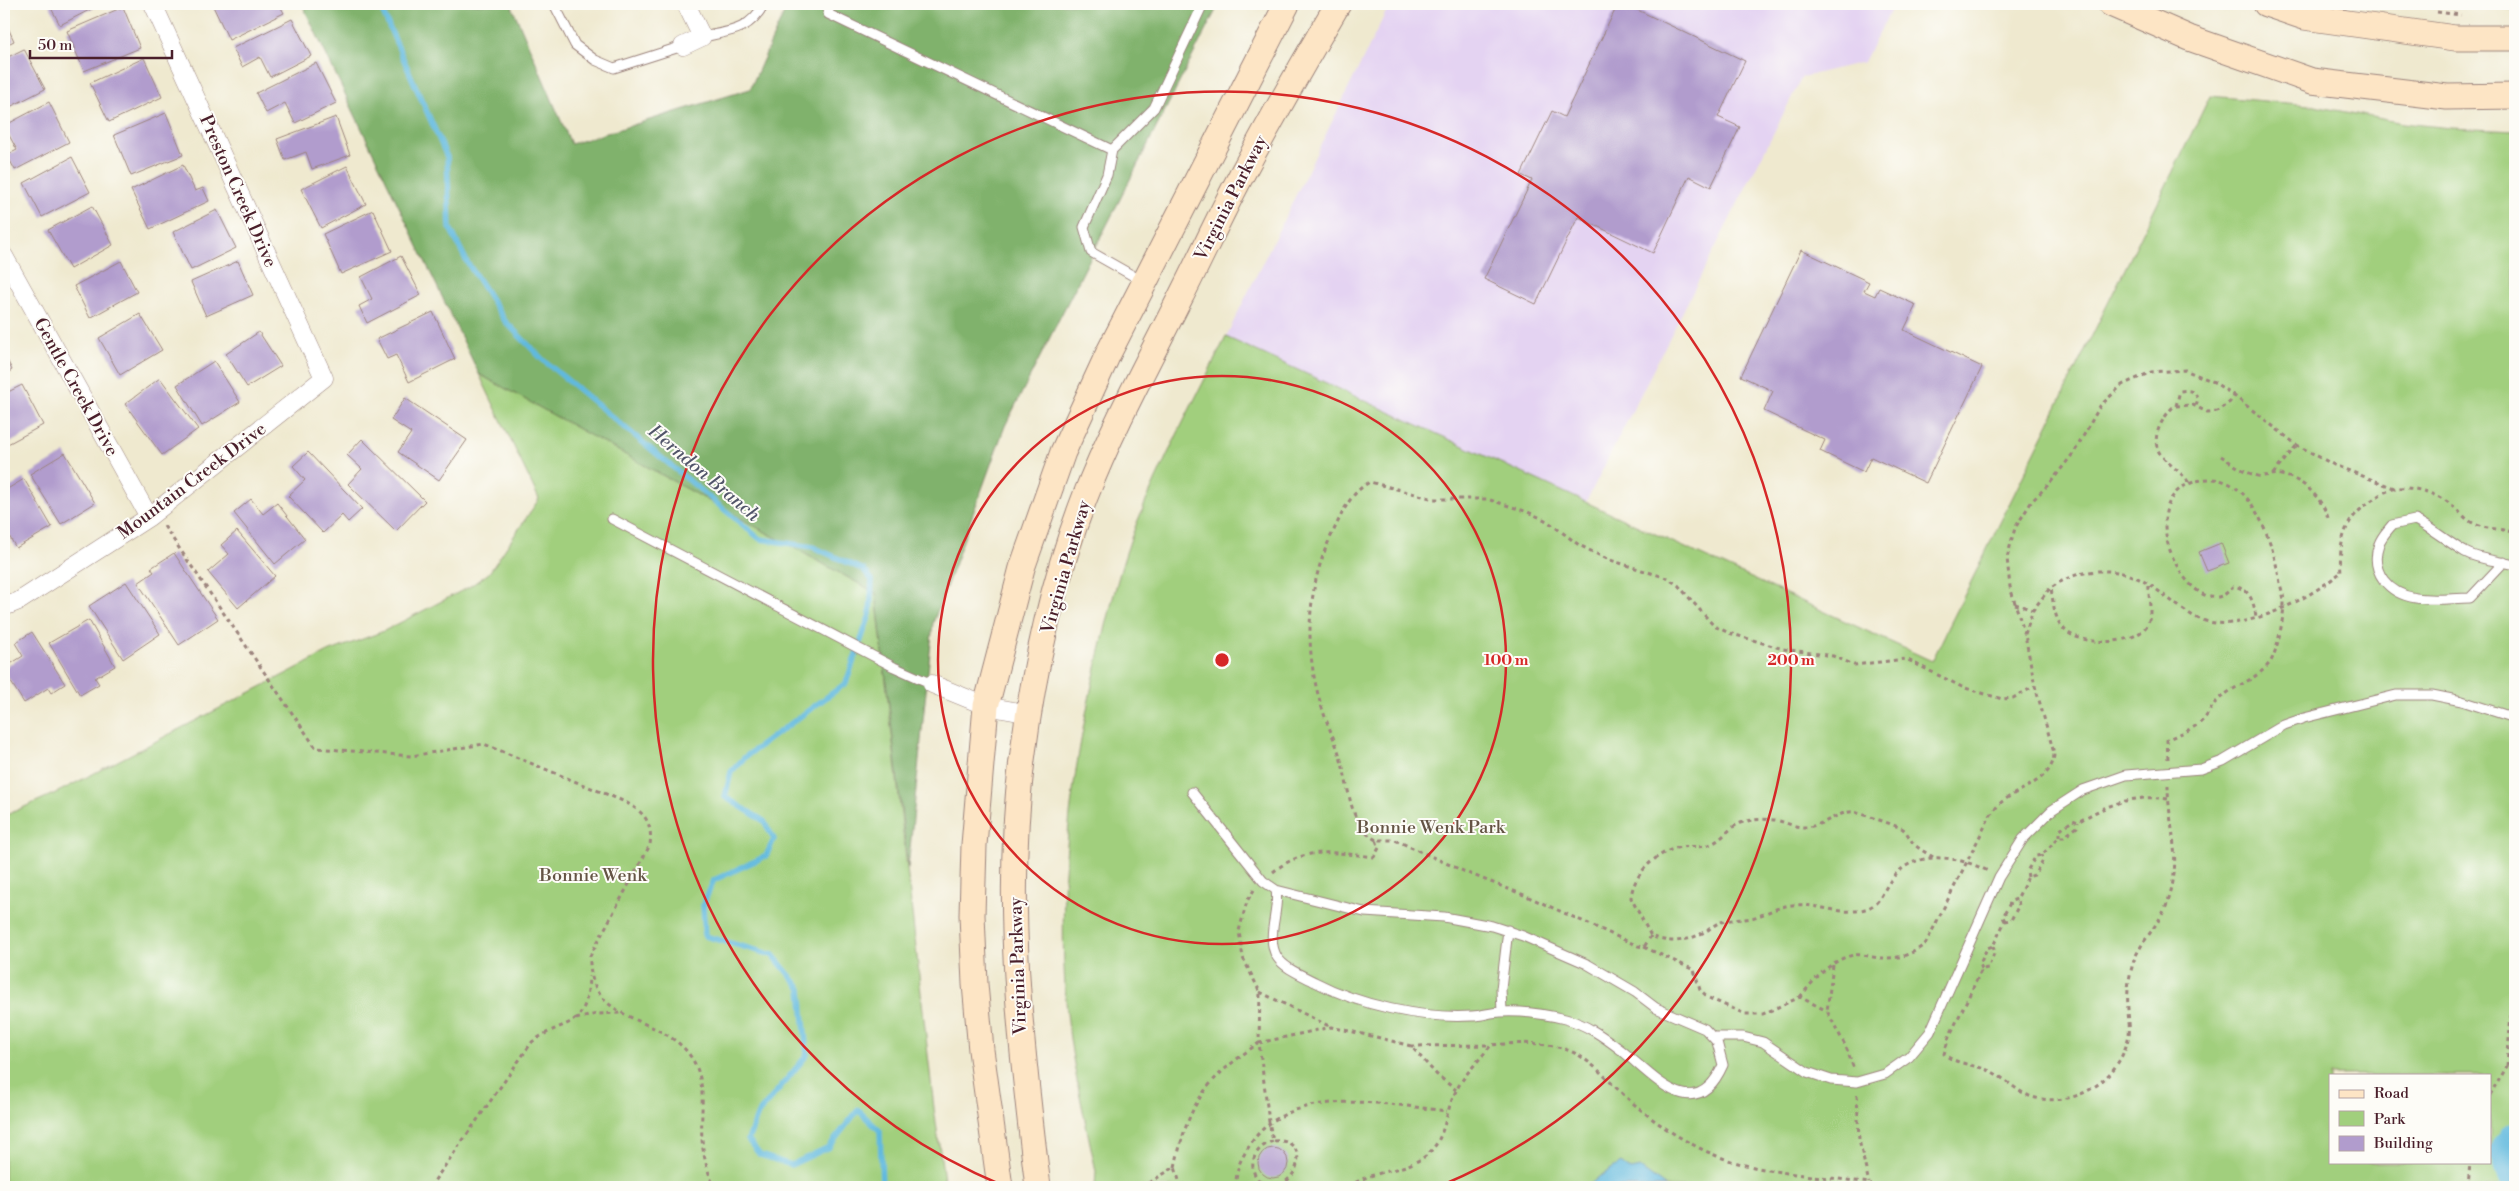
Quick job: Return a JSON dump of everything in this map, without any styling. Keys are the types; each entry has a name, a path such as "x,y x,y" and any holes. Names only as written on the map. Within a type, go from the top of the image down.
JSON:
{"main road":[{"path":"1000,1187 981,1050 975,984 972,915 975,836 986,706 1022,568 1048,492 1086,402 1144,282 1287,4"},
{"name":"Virginia Parkway","path":"1038,1187 1020,1037 1015,957 1014,881 1022,760 1039,660 1057,586 1085,497 1138,377 1179,300 1241,175 1338,4"},
{"path":"2111,4 2189,38 2312,81 2447,97 2515,96"},
{"path":"2266,4 2304,17 2454,38 2515,38"},
{"path":"1144,282 1179,300"}],"street":[{"name":"Preston Creek Drive","path":"153,4 324,378"},
{"path":"683,46 702,37 686,4"},
{"name":"Gentle Creek Drive","path":"4,256 152,515"},
{"name":"Mountain Creek Drive","path":"4,607 19,601 152,515 324,378"},
{"path":"932,684 986,706 1030,714"}],"lane":[{"path":"554,4 575,45 595,60 614,68 683,46"},
{"path":"702,37 740,30 757,17 764,4"},
{"path":"830,4 828,14 1112,150"},
{"path":"1144,282 1091,252 1084,226 1107,175 1112,150 1154,108 1204,4"},
{"path":"612,519 821,630 932,684"},
{"path":"2504,562 2470,598 2416,598 2396,592 2384,582 2376,568 2379,543 2392,525 2415,520 2438,532 2467,553 2504,562 2515,565"},
{"path":"1714,1037 1743,1037 1763,1042 1807,1072 1831,1080 1857,1082 1886,1074 1909,1057 1930,1032 1999,877 2023,839 2052,810 2075,795 2126,775 2201,769 2216,764 2284,725 2304,718 2396,695 2432,695 2462,701 2515,718"},
{"path":"1192,792 1263,881 1276,890 1364,912 1444,917 1508,930 1587,964 1636,992 1656,1008 1695,1023 1714,1037 1721,1049 1723,1065 1718,1076 1704,1092 1693,1095 1679,1094 1654,1078 1608,1040 1576,1022 1543,1014 1502,1012 1472,1016 1416,1013 1343,995 1306,978 1285,965 1277,956 1273,936 1278,901 1276,890"},
{"path":"1502,1012 1501,989 1508,930"}],"path":[{"path":"2035,686 2013,698 2002,699 1962,687 1906,659 1854,665 1834,656 1783,649 1729,633 1714,626 1678,585 1667,578 1607,559 1579,545 1547,521 1528,512 1488,500 1434,499 1370,482 1354,494 1328,542 1315,581 1310,608 1310,635 1316,684 1324,714 1343,764 1357,823 1365,833 1376,840 1395,840 1470,874 1524,894 1613,936 1644,947 1694,970 1700,990 1709,998 1745,1014 1763,1014 1800,997 1819,976 1841,959 1856,954 1886,958 1904,957 1918,951 1926,943 1990,816 2001,801 2048,772 2054,762 2054,753 2035,686 2025,635 2014,604 2007,565 2015,528 2032,501 2052,482 2075,451 2094,416 2109,397 2134,378 2151,372 2185,370 2214,382 2297,445 2334,465 2394,488 2427,492 2454,507 2462,516 2475,524 2515,533"},
{"path":"2176,406 2180,391 2188,390 2195,393 2198,398 2196,407"},
{"path":"2189,483 2183,474 2161,454 2156,444 2160,422 2176,406 2183,404 2207,412 2217,411 2230,402 2233,395"},
{"path":"2272,474 2297,445"},
{"path":"2221,456 2248,472 2260,476 2282,474 2294,480 2317,495 2326,507 2329,520"},
{"path":"1993,946 1987,948 1980,964 1982,969 1949,1037 1944,1054 1946,1057 1991,1072 2021,1092 2042,1099 2057,1100 2078,1095 2098,1086 2118,1066 2128,1040 2129,984 2135,956 2168,903 2175,876 2176,849 2168,799 2168,740 2196,726 2217,701 2264,669 2276,649 2283,607 2275,553 2269,536 2251,502 2235,487 2222,482 2209,479 2189,483 2174,494 2165,512 2166,536 2179,569 2185,579 2203,596 2216,599 2226,595 2232,587 2236,586 2246,592 2252,597 2256,616"},
{"path":"2025,635 2033,610 2051,588 2064,578 2097,571 2130,575 2143,580 2184,610 2209,622 2224,623 2256,616 2283,607 2314,594 2341,572 2341,540 2352,519 2372,500 2394,488"},
{"path":"152,515 316,748 411,756 484,744 623,801 638,809 650,825 650,845 590,956 587,999 584,1008 574,1020 562,1028 548,1030 532,1042 430,1187"},
{"path":"2051,588 2056,617 2062,627 2070,636 2098,641 2127,638 2145,628 2150,618 2149,586"},
{"path":"2014,604 2033,610"},
{"path":"2005,921 2011,920 2015,912 2018,904 2017,899 2028,877 2027,871 2036,856 2042,855 2059,837 2064,837 2077,827 2078,822 2107,806 2147,796 2168,799"},
{"path":"1933,858 1914,844 1903,829 1896,824 1876,821 1856,812 1846,811 1826,823 1806,827 1793,826 1774,820 1737,823 1712,844 1696,848 1690,846 1676,848 1648,865 1641,872 1632,890 1631,898 1652,936 1674,943 1703,933 1719,922 1752,918 1780,907 1806,904 1848,912 1862,910 1878,902 1890,882 1905,866 1912,862 1933,858 1966,863 1999,877"},
{"path":"2059,837 2058,831 2073,820 2078,822"},
{"path":"1273,1141 1260,1042 1260,992 1243,958 1240,931 1247,901 1263,881 1284,864 1320,853 1343,852 1374,857 1379,848 1376,840"},
{"path":"2028,877 2034,875 2043,860 2042,855"},
{"path":"1982,969 1988,968 1995,951 1993,946 2005,921 2003,917 2011,901 2017,899"},
{"path":"1644,947 1652,936"},
{"path":"2507,1066 2515,960"},
{"path":"589,974 600,994 621,1013 672,1038 691,1057 702,1080 702,1139 706,1166 714,1187"},
{"path":"1260,992 1331,1027 1411,1046 1491,1045 1532,1042 1570,1051 1594,1066 1651,1119 1679,1138 1717,1156 1758,1169 1791,1175 1869,1183 1873,1187"},
{"path":"1800,997 1827,1010"},
{"path":"574,1020 597,1014 621,1013"},
{"path":"1181,1187 1175,1167 1183,1132 1194,1105 1212,1080 1260,1042 1331,1027"},
{"path":"1349,1187 1359,1179 1398,1168 1428,1154 1440,1140 1447,1111 1456,1090 1491,1045"},
{"path":"1411,1046 1436,1074 1456,1090"},
{"path":"2492,1092 2515,1056"},
{"path":"1235,1187 1239,1163 1253,1139 1269,1122 1282,1115 1331,1102 1376,1102 1447,1111"},
{"path":"1284,1140 1294,1146 1298,1156 1296,1168 1289,1178 1279,1185 1268,1185 1258,1181 1252,1174 1252,1162 1256,1151 1264,1144 1273,1141 1284,1140"},
{"path":"2468,1187 2470,1164"},
{"path":"1142,1187 1175,1167"}],"shaded area":[{"path":"1390,4 1894,4 1864,62 1802,77 1586,502 1226,337"}],"green space":[{"path":"302,4 511,4 571,144 750,89 788,4 1219,4 1005,426 933,623 908,868 876,593 479,374"},
{"path":"2434,4 2515,4 2515,8"},
{"name":"Bonnie Wenk Park","path":"2210,96 2309,105 2403,123 2451,128 2515,131 2515,1187 1095,1187 1096,1171 1079,1092 1069,1033 1064,968 1063,923 1065,879 1073,791 1088,703 1124,558 1146,501 1226,337 1932,661"},
{"name":"Bonnie Wenk","path":"479,374 876,593 934,1108 945,1187 4,1187 4,816 58,792 328,652 384,631 469,587 489,573 539,499"}],"water":[{"path":"1621,1163 1630,1170 1640,1168 1666,1187 1587,1187"}],"building":[{"path":"49,4 101,4 60,25"},
{"path":"212,4 279,4 284,13 229,40"},
{"path":"1618,4 1625,4 1745,61 1718,117 1740,127 1711,187 1689,176 1653,253 1578,217 1536,304 1484,279 1532,180 1521,175 1552,111 1564,117"},
{"path":"123,7 140,48 84,71 67,31"},
{"path":"4,19 14,41 4,46"},
{"path":"292,19 311,56 270,77 260,57 242,67 233,48"},
{"path":"24,49 45,89 4,110 4,59"},
{"path":"144,58 162,97 109,122 90,83"},
{"path":"316,63 336,103 295,123 285,103 266,113 256,93"},
{"path":"49,102 69,142 15,170 7,155 17,150 4,126"},
{"path":"166,113 183,155 131,176 114,135"},
{"path":"336,117 350,155 312,169 306,152 285,160 277,139"},
{"path":"72,157 90,192 42,217 24,183"},
{"path":"183,165 195,191 203,188 209,201 150,229 131,190"},
{"path":"347,166 366,204 321,228 301,189"},
{"path":"92,206 113,245 70,269 48,230"},
{"path":"217,210 236,248 191,270 173,232"},
{"path":"373,210 392,251 341,274 323,234"},
{"path":"1801,250 1869,282 1864,291 1875,296 1879,288 1916,305 1904,330 1982,367 1926,483 1871,457 1864,472 1820,451 1825,440 1764,411 1773,391 1741,376"},
{"path":"401,256 421,295 367,323 359,306 372,299 361,277"},
{"path":"121,261 137,292 90,318 74,286"},
{"path":"238,261 253,295 206,316 191,282"},
{"path":"433,312 455,359 409,382 396,355 387,359 377,339"},
{"path":"140,314 162,350 120,375 99,338"},
{"path":"259,332 281,366 247,387 226,354"},
{"path":"4,354 12,370 4,375"},
{"path":"214,361 240,402 202,426 177,385"},
{"path":"160,378 198,429 162,455 125,404"},
{"path":"22,385 43,425 4,446 4,394"},
{"path":"405,398 467,440 439,480 398,452 411,433 391,420"},
{"path":"362,439 425,501 396,531 348,484 362,469 347,455"},
{"path":"308,452 362,509 348,522 342,515 323,533 288,496 305,480 293,466"},
{"path":"65,453 95,503 61,524 30,474"},
{"path":"24,479 52,527 16,548 4,527 4,491"},
{"path":"251,499 263,514 277,503 305,539 275,564 234,513"},
{"path":"237,531 275,576 238,608 208,572 229,554 221,545"},
{"path":"2221,543 2229,563 2207,571 2199,552"},
{"path":"174,553 218,619 179,645 138,583 154,572 151,568"},
{"path":"126,582 160,634 123,659 89,606"},
{"path":"89,620 115,666 95,678 99,684 80,695 49,643"},
{"path":"32,632 65,684 51,693 48,688 24,703 4,668 23,656 15,643"},
{"path":"1273,1148 1284,1152 1288,1163 1284,1174 1273,1178 1262,1174 1258,1163 1262,1152"}],"waterway":[{"name":"Herndon Branch","path":"379,4 447,157 450,228 467,262 505,321 543,360 760,539 813,547 864,570 872,580 870,614 846,683 745,757 731,772 725,797 764,821 774,839 766,856 714,880 703,905 705,936 773,955 801,989 807,1055 758,1114 748,1140 760,1155 791,1165 829,1147 858,1110 880,1131 882,1187"},
{"path":"2515,1139 2507,1151 2515,1176"}]}
